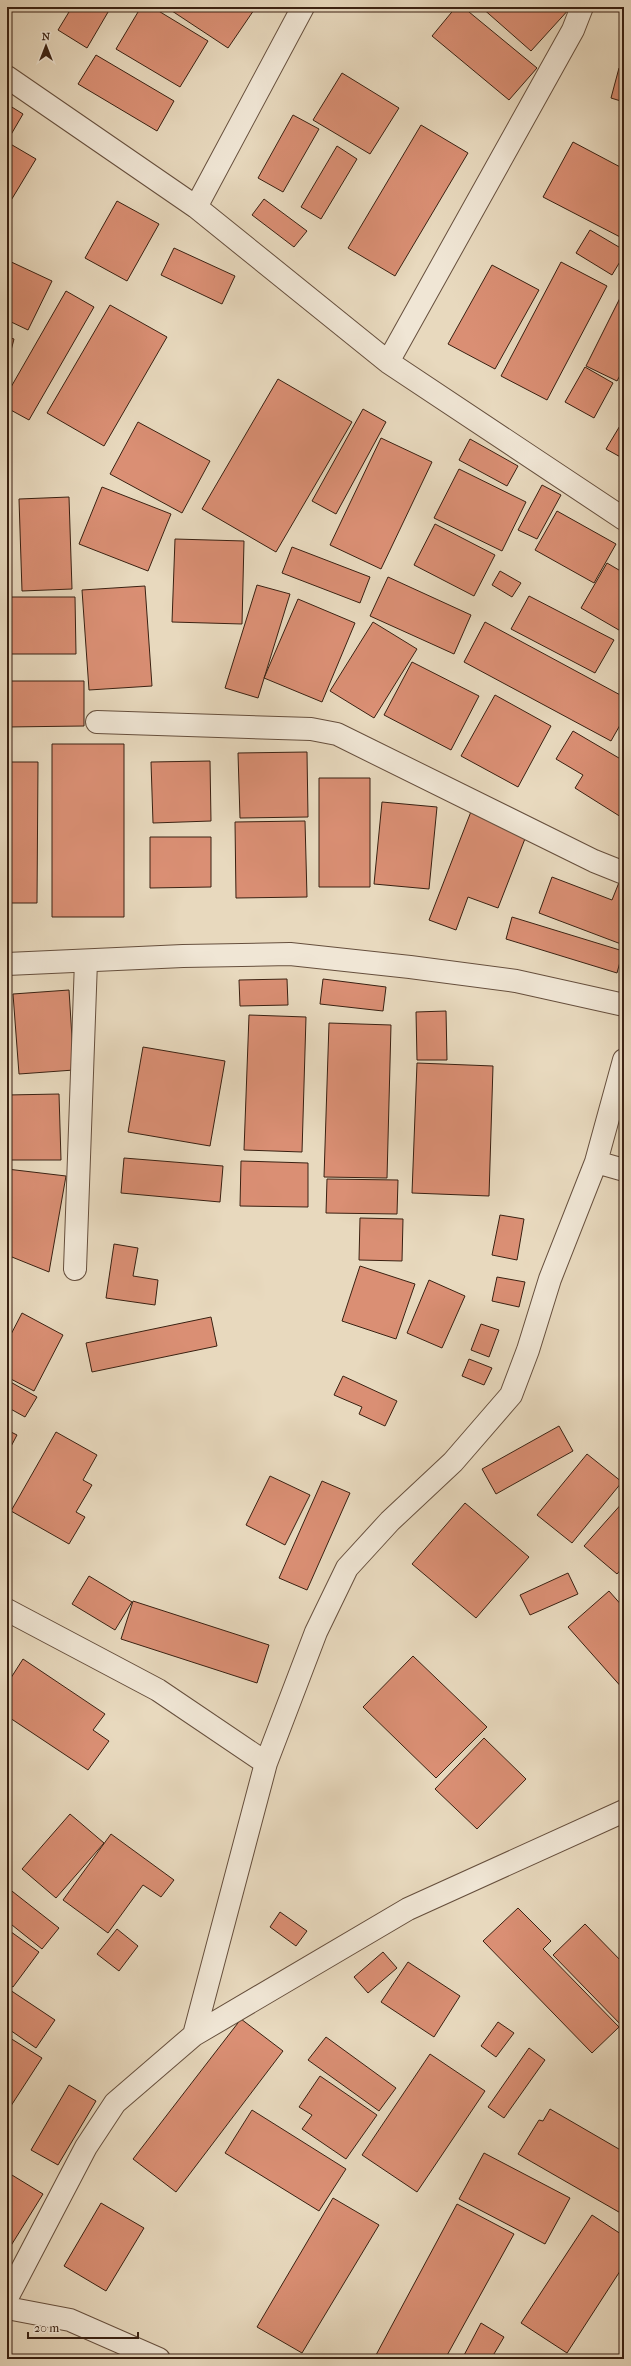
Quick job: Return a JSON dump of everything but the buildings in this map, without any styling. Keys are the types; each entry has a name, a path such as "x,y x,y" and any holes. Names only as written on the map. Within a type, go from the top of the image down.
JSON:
{"street":[{"path":"196,207 303,7"},
{"path":"388,362 573,30 582,7"},
{"path":"7,77 196,207 388,362 624,519"},
{"path":"97,722 311,729 337,734 594,861 624,873"},
{"path":"7,964 183,956 290,954 410,967 516,981 624,1005"},
{"path":"75,1269 86,961"},
{"path":"194,2035 266,1763 316,1632 347,1568 390,1522 452,1462 510,1395 528,1350 550,1279 596,1162 624,1060"},
{"path":"596,1162 624,1170"},
{"path":"7,1610 158,1690 266,1763"},
{"path":"7,2298 86,2147 115,2102 194,2035 408,1909 624,1811"},
{"path":"7,2308 70,2320 159,2359"}]}
